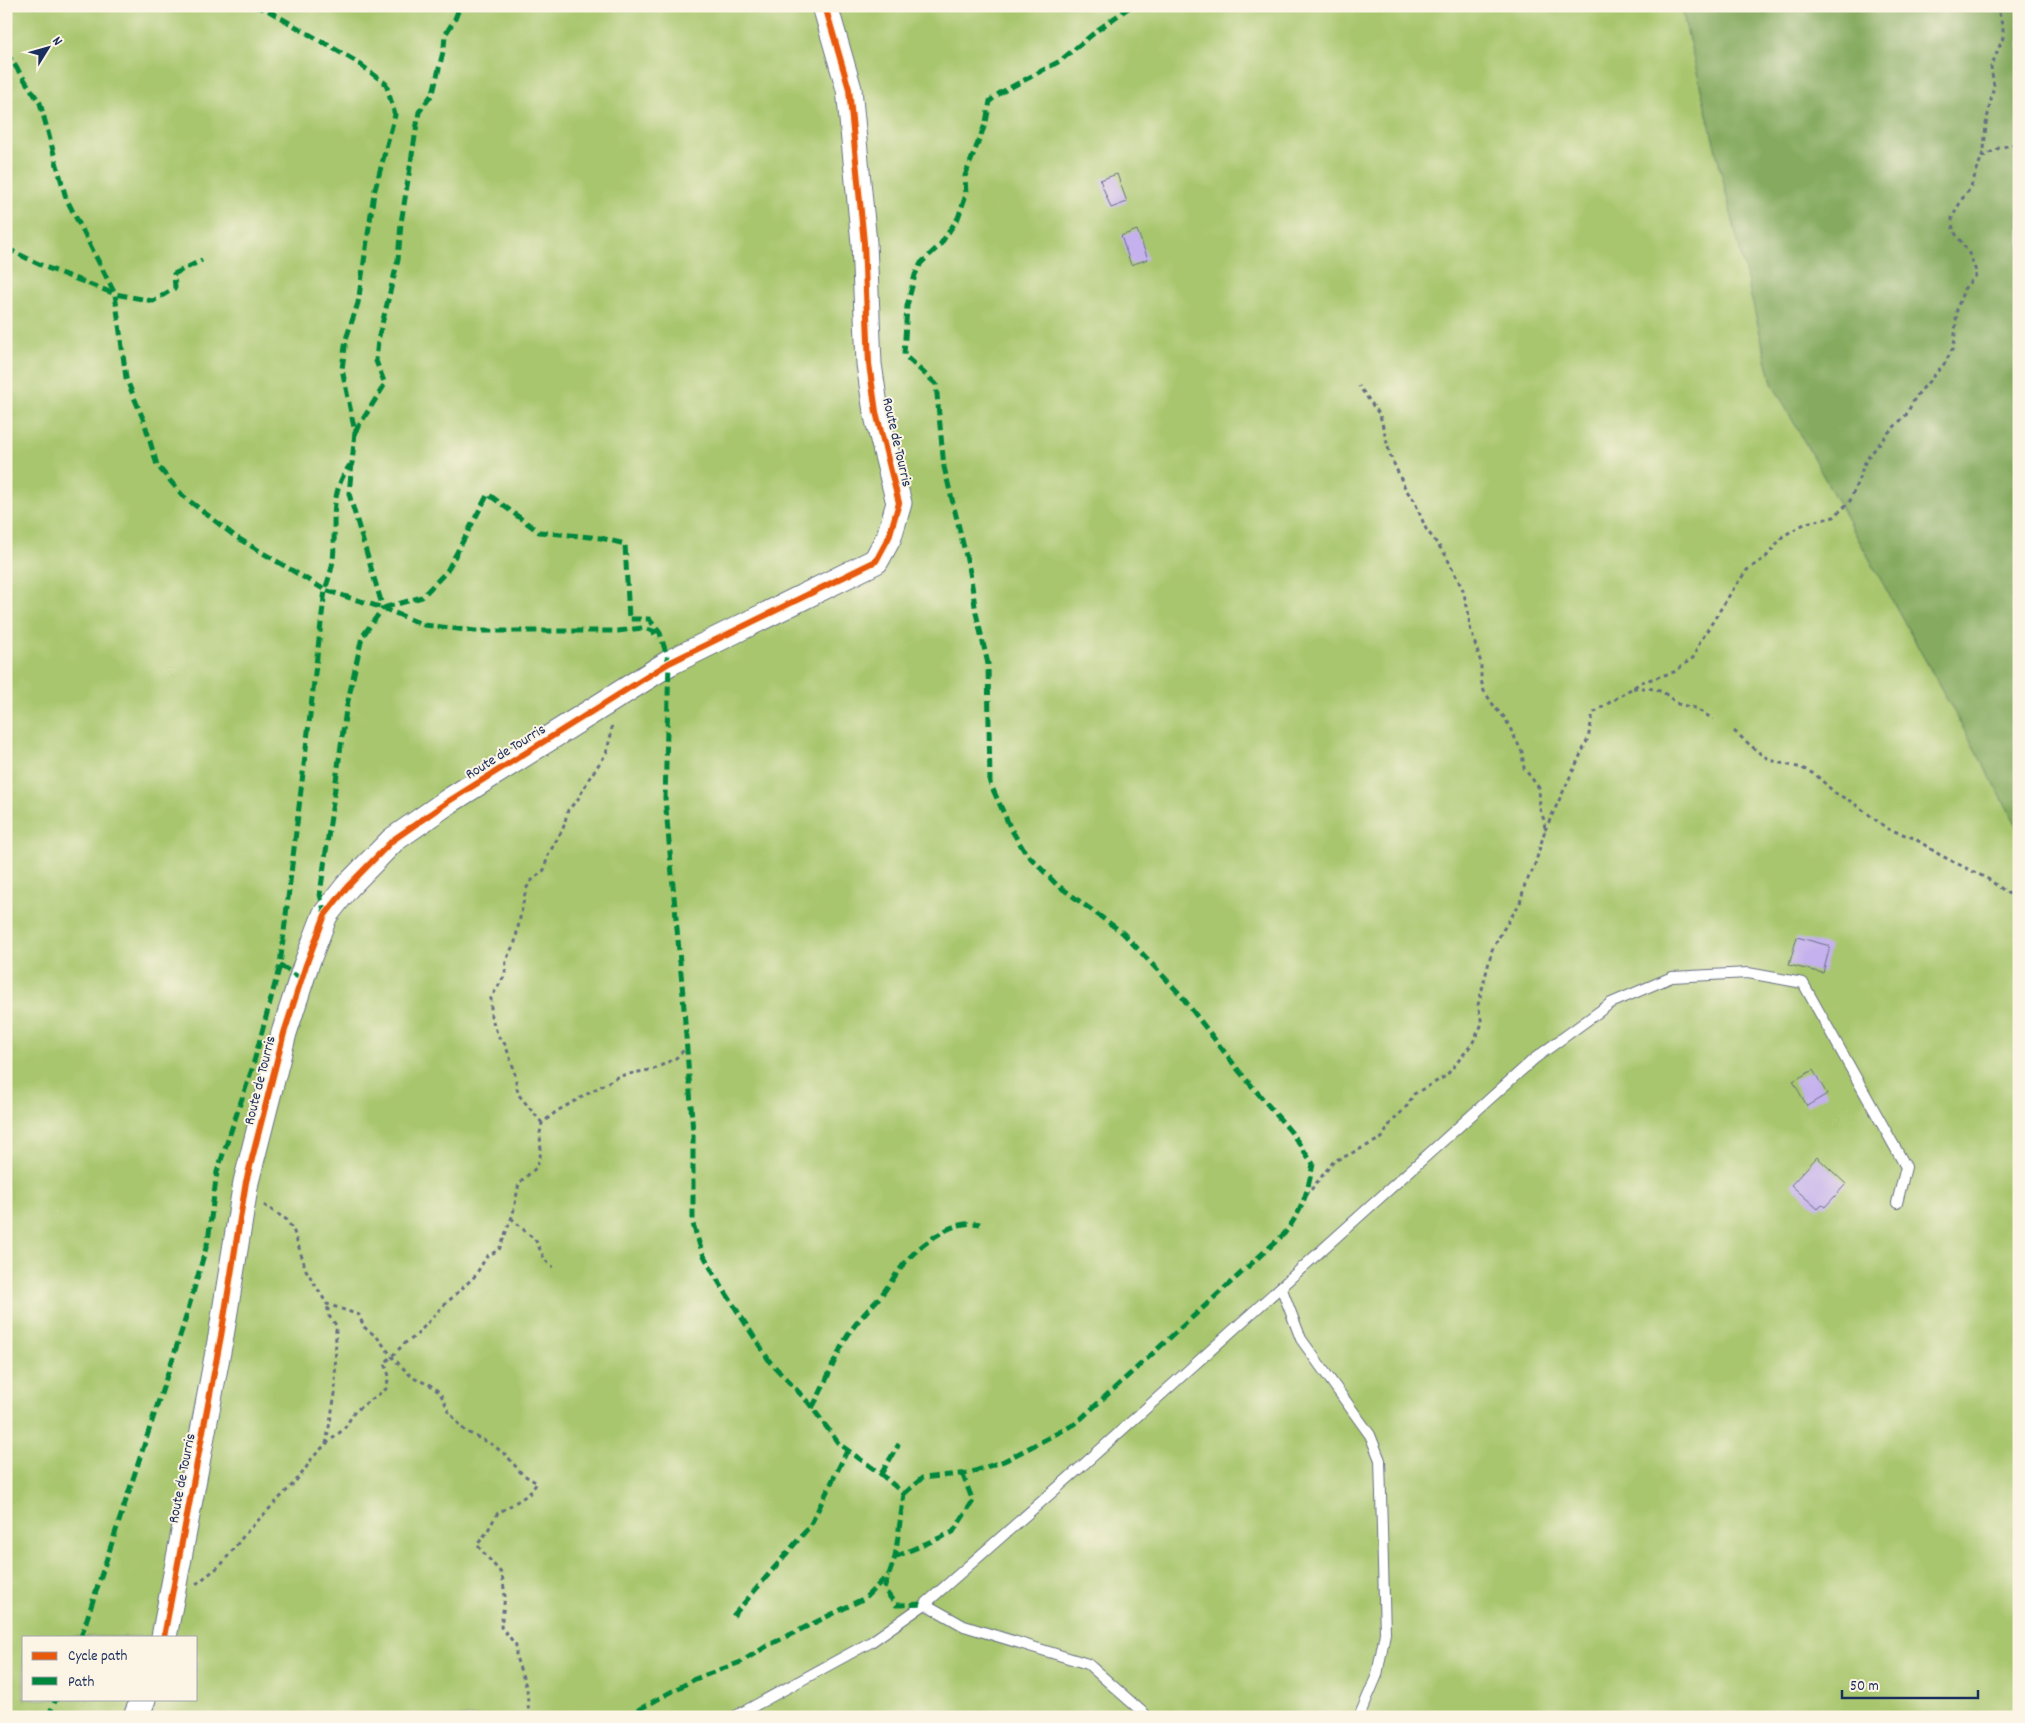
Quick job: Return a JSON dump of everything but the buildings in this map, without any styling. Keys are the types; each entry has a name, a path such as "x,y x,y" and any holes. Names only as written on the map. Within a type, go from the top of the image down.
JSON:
{"street":[{"name":"Route de Tourris","path":"164,1636 221,1336 244,1192 284,1033 306,965 325,915 347,888 393,840 449,801 669,663 876,561 889,537 899,503 876,412 869,364 864,243 849,89 825,6"},
{"path":"136,1717 143,1700"}],"lane":[{"path":"734,1717 871,1642 926,1604 1534,1059 1610,1003 1672,977 1748,973 1803,983 1906,1167 1897,1203"},
{"path":"1281,1287 1302,1339 1370,1435 1380,1460 1384,1633 1377,1675 1359,1717"},
{"path":"926,1604 964,1626 1088,1664 1148,1717"}],"path":[{"path":"1306,1196 1334,1161 1348,1156 1382,1138 1390,1124 1407,1106 1414,1094 1446,1076 1472,1044 1482,1024 1478,1005 1492,950 1520,903 1525,884 1534,868 1545,830 1588,739 1593,713 1642,682 1674,672 1693,658 1700,642 1734,588 1748,570 1766,557 1783,536 1806,523 1834,517 1850,501 1866,460 1906,414 1916,396 1945,363 1954,346 1958,309 1964,288 1977,274 1970,255 1953,230 1952,218 1962,198 1970,190 1982,158 1994,86 1991,67 2003,38 2003,28 1997,6"},
{"path":"1982,158 1999,148 2019,143"},
{"path":"1359,386 1380,415 1390,455 1406,490 1414,500 1426,529 1445,554 1463,590 1470,627 1481,663 1481,680 1484,691 1516,736 1522,752 1524,768 1539,788 1545,830"},
{"path":"1633,688 1650,688 1663,692 1678,704 1695,708 1713,719"},
{"path":"542,1123 518,1094 514,1069 506,1044 498,1036 491,1016 491,998 505,975 506,960 515,942 526,889 531,881 544,870 548,854 564,829 568,810 578,800 590,777 606,754 612,731 608,701"},
{"path":"1734,731 1763,756 1776,762 1802,768 1816,774 1835,793 1852,802 1888,829 1914,838 1940,855 1988,879 2019,901"},
{"path":"191,1589 221,1565 245,1534 294,1483 312,1458 344,1429 355,1411 386,1389 389,1376 385,1363 416,1336 475,1276 487,1256 498,1250 511,1218 518,1183 537,1167 541,1152 540,1134 542,1123 557,1111 619,1076 654,1069 676,1058 687,1047"},
{"path":"244,1192 287,1220 294,1232 306,1270 328,1304 329,1316 336,1325 335,1394 326,1444"},
{"path":"511,1218 536,1241 545,1260 553,1267"},
{"path":"328,1304 359,1315 364,1328 377,1337 391,1356 413,1378 430,1385 439,1392 448,1411 465,1431 493,1445 507,1456 522,1474 537,1483 529,1494 497,1514 477,1545 502,1574 505,1596 501,1627 516,1645 516,1657 527,1689 530,1717"}],"green space":[{"path":"6,6 1681,6 1772,383 2019,829 2019,1717 6,1717"},
{"path":"1681,6 2019,6 2019,829 1772,383"}],"marked path":[{"path":"254,6 267,10 357,62 386,84 395,115 374,193 358,303 346,339 342,369 355,432 349,494 383,608 424,625 475,631 618,631 643,628 653,631 657,639"},
{"path":"355,432 385,384 376,361 378,340 398,260 401,223 419,112 433,93 444,48 445,35 455,19 460,6"},
{"path":"904,1494 922,1478 969,1473 1004,1461 1075,1424 1284,1234 1296,1217 1303,1201 1313,1164 1291,1132 1239,1071 1179,993 1123,933 1056,884 1025,852 1011,829 990,783 988,664 976,613 970,572 944,467 936,384 904,355 907,306 915,275 921,263 940,245 958,218 966,195 965,176 986,122 990,101 1000,93 1060,61 1131,6"},
{"path":"6,52 40,103 66,198 115,294 153,301 175,288 174,274 202,260"},
{"path":"6,248 45,267 115,294 126,378 144,421 157,465 183,496 236,537 325,590 333,560 334,511 338,488 350,465"},
{"path":"301,979 280,965 325,590 383,608 422,597 447,571 488,494 539,532 601,538 625,544 629,619 649,619 660,633 669,663 665,798 683,995 693,1133 693,1224 702,1252 715,1276 770,1362 808,1402 839,1444 881,1474 904,1494 895,1557 884,1589 896,1605 925,1604"},
{"path":"325,915 320,894 346,710 362,637 383,608"},
{"path":"81,1636 183,1327 208,1241 217,1172 252,1069 280,965"},
{"path":"812,1408 848,1335 910,1257 942,1232 961,1225 980,1224"},
{"path":"881,1474 899,1444"},
{"path":"733,1616 810,1526 847,1451"},
{"path":"895,1557 953,1532 973,1501 962,1473"},
{"path":"625,1717 695,1679 741,1662 767,1646 865,1598 888,1575"},
{"path":"48,1717 56,1700"}],"cycle path":[{"path":"164,1636 221,1336 246,1182 284,1033 306,965 325,915 347,887 393,840 449,801 669,663 876,561 889,537 899,503 876,412 869,364 864,243 849,89 825,6"}]}
